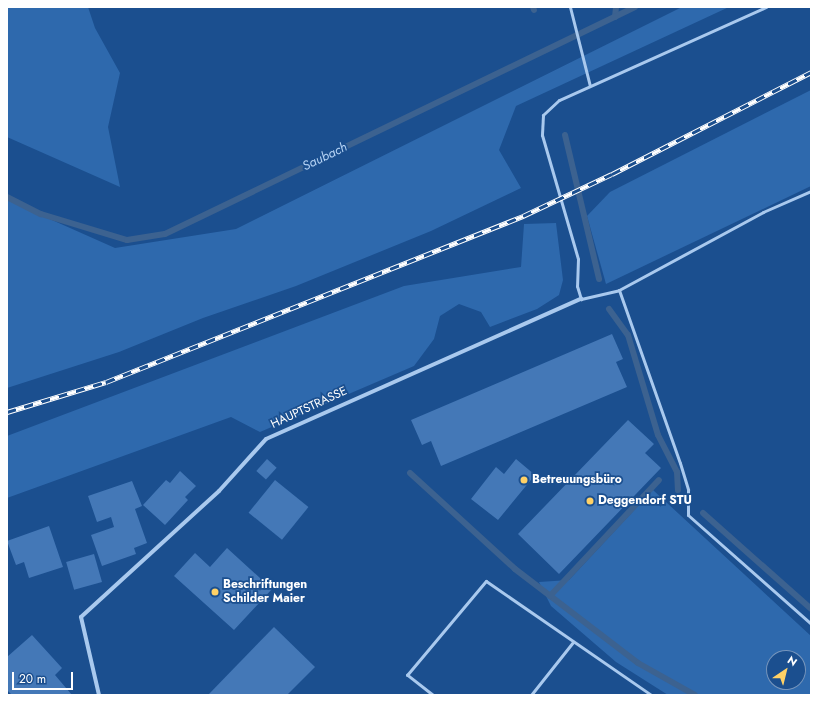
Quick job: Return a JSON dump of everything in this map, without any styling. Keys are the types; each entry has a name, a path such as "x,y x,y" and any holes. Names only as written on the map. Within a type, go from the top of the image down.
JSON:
{"street":[{"name":"HAUPTSTRASSE","path":"99,695 81,617 219,491 266,439 581,299"}],"lane":[{"path":"570,7 590,86"},
{"path":"766,7 559,100 544,115 542,135 578,259 577,286 581,299 619,290 763,212 811,191"},
{"path":"619,290 680,463 688,490 688,515 811,624"},
{"path":"433,695 407,675 486,581 532,610 573,642 651,695"},
{"path":"531,695 573,642"}],"shaded area":[{"path":"7,7 88,7 95,28 120,73 108,127 120,187 7,137"},
{"path":"682,7 729,7 516,106 499,150 521,188 431,231 296,286 203,318 119,352 7,388 7,200 115,248 236,229"},
{"path":"811,90 811,186 606,284 587,216 610,192"},
{"path":"556,223 563,280 559,295 537,309 490,327 481,312 459,304 440,316 434,339 414,366 260,432 231,417 7,498 7,436 404,286 521,267 524,224"},
{"path":"653,490 811,636 811,695 668,695 616,662 551,606 539,582 569,580"}],"building":[{"path":"612,334 623,359 616,362 627,387 441,466 431,441 422,445 411,420"},
{"name":"Deggendorf STU","path":"628,420 654,444 645,453 661,468 559,574 518,534"},
{"path":"267,459 277,468 266,480 256,471"},
{"path":"516,459 535,475 498,520 471,499 496,467 504,474"},
{"path":"180,471 196,486 185,497 188,500 165,525 143,505 166,480 170,483"},
{"path":"275,480 308,507 282,540 249,513"},
{"path":"132,481 142,506 135,509 147,543 134,548 136,554 102,566 91,535 114,527 111,517 97,522 88,496"},
{"path":"49,526 63,567 29,578 24,562 16,565 7,541"},
{"path":"227,548 272,589 234,630 174,576 195,553 210,567"},
{"path":"94,554 102,582 74,590 66,562"},
{"path":"274,627 315,667 287,695 208,695"},
{"path":"32,635 62,668 55,675 72,695 12,695 7,690 7,657"}],"waterway":[{"name":"Saubach","path":"615,17 616,7"},
{"name":"Saubach","path":"7,197 41,214 127,240 165,234 635,7"},
{"path":"565,135 599,279"},
{"path":"609,309 628,335 658,435 677,472 678,490"},
{"path":"410,473 515,569 638,663 695,695"},
{"path":"550,596 659,480"},
{"path":"703,513 811,609"}],"railway":[{"path":"7,412 106,382 523,216 612,174 811,72"}],"place":[{"name":"Betreuungsbüro","path":"524,480"},
{"name":"Deggendorf STU","path":"590,501"},
{"name":"Beschriftungen Schilder Maier","path":"215,592"}]}
